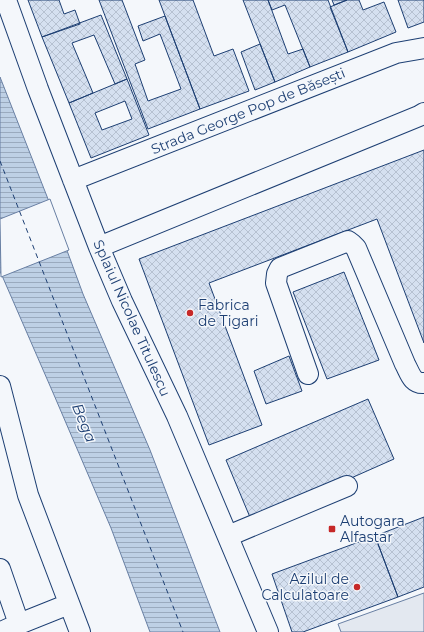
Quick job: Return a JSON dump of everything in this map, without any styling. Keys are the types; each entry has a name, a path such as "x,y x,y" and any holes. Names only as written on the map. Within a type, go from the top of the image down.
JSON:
{"street":[{"name":"Splaiul Nicolae Titulescu","path":"6,0 38,89 99,247 122,301 177,416 268,632"},
{"name":"Strada George Pop de Băsești","path":"73,180 396,53 424,48"},
{"path":"99,247 424,113"},
{"path":"308,374 276,283 277,274 280,268 348,241 356,248 413,380 419,384 424,383"},
{"path":"0,386 28,495 80,632"},
{"path":"228,536 348,486"},
{"path":"0,569 10,628 69,604"}],"shaded area":[{"path":"424,593 424,632 341,632 338,624"}],"water":[{"name":"Bega","path":"0,77 48,199 83,294 150,450 220,632 150,632 111,528 0,271"}],"pier":[{"path":"50,199 69,250 1,277 0,219"}],"building":[{"path":"28,0 59,0 64,14 75,10 80,24 42,37"},
{"path":"99,0 122,0 145,60 135,64 148,101 181,89 160,34 143,41 138,26 165,16 200,109 148,129"},
{"path":"159,0 193,0 214,56 233,49 249,91 200,109"},
{"path":"243,0 268,0 288,54 303,49 310,67 275,82"},
{"path":"268,0 328,0 348,52 310,67 285,5 272,10"},
{"path":"332,0 347,0 334,5"},
{"path":"347,0 359,0 363,10 384,2 396,32 348,52 330,7"},
{"path":"398,0 424,0 424,22 408,28"},
{"path":"101,15 127,79 115,84 94,35 72,43 93,93 69,103 42,37"},
{"path":"260,44 275,82 255,90 241,52"},
{"path":"127,79 149,135 91,158 69,103","holes":["125,101 132,119 102,130 95,113"]},
{"name":"Fabrica de Tigari","path":"424,150 424,343 377,219 209,283 262,425 209,445 139,259"},
{"path":"344,272 379,360 327,379 293,292"},
{"path":"289,356 302,391 266,404 254,371"},
{"path":"368,399 394,459 252,522 226,460"},
{"path":"424,517 424,587 398,597 375,536"},
{"path":"375,536 398,597 303,632 292,632 272,574"}],"ferry route":[{"path":"0,161 183,632"}],"place":[{"name":"Fabrica de Tigari","path":"190,313"},
{"name":"Autogara Alfastar","path":"332,529"},
{"name":"Azilul de Calculatoare","path":"357,587"}]}
